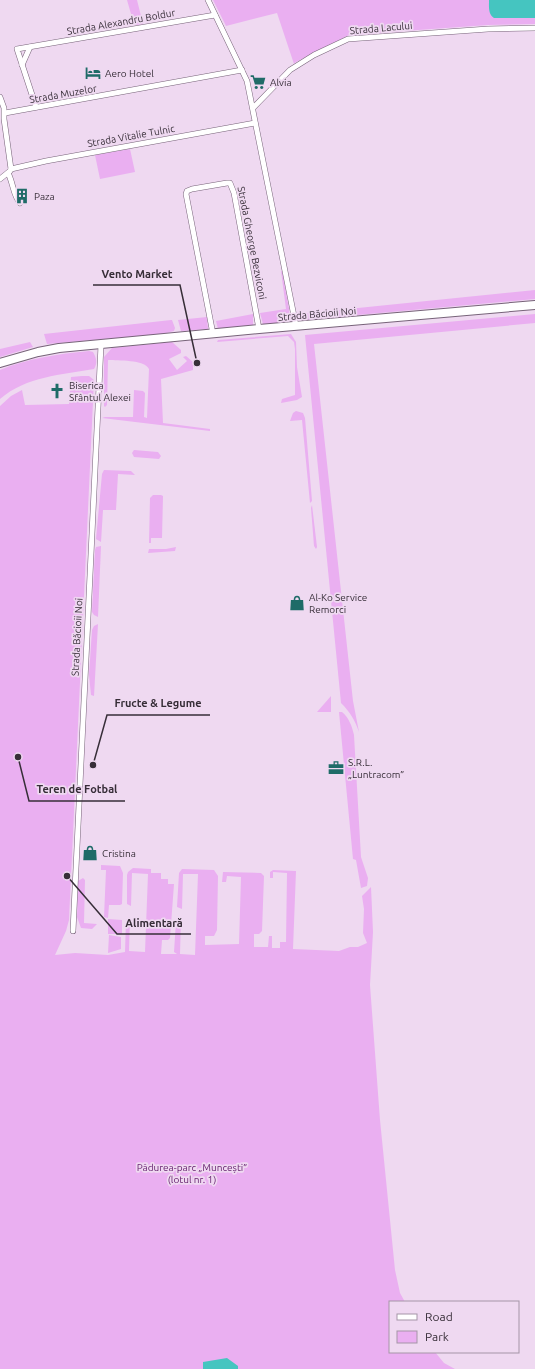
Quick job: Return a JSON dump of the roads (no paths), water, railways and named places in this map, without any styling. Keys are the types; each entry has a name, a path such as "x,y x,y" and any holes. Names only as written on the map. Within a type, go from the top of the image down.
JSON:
{"main road":[{"name":"Strada Băcioii Noi","path":"0,363 43,350 258,329 535,305"}],"street":[{"path":"208,0 247,81 296,326"},
{"name":"Strada Alexandru Boldur","path":"36,107 17,49 215,15"},
{"name":"Strada Lacului","path":"252,108 290,70 314,55 348,39 488,29 535,28"},
{"path":"22,65 30,47"},
{"name":"Strada Muzelor","path":"5,113 242,70"},
{"path":"0,97 5,113 4,119 10,152 10,171 16,198 20,203"},
{"name":"Strada Vitalie Tulnic","path":"10,171 46,161 255,123"},
{"path":"0,179 10,171"},
{"name":"Strada Gheorge Bezviconi","path":"213,334 186,194 187,191 192,189 227,183 230,183 234,193 258,329"},
{"name":"Strada Băcioii Noi","path":"73,931 101,344"}],"place":[{"name":"Aero Hotel","path":"93,73"},
{"name":"Alvia","path":"258,82"},
{"name":"Paza","path":"22,196"},
{"name":"Vento Market","path":"197,363"},
{"name":"Biserica Sfântul Alexei","path":"57,391"},
{"name":"Al-Ko Service Remorci","path":"297,603"},
{"name":"Teren de Fotbal","path":"18,757"},
{"name":"Fructe & Legume","path":"93,765"},
{"name":"S.R.L. „Luntracom”","path":"336,768"},
{"name":"Cristina","path":"90,853"},
{"name":"Alimentară","path":"67,876"}],"park label":[{"name":"Pădurea-parc „Muncești” (lotul nr. 1)","path":"192,1172"}]}
